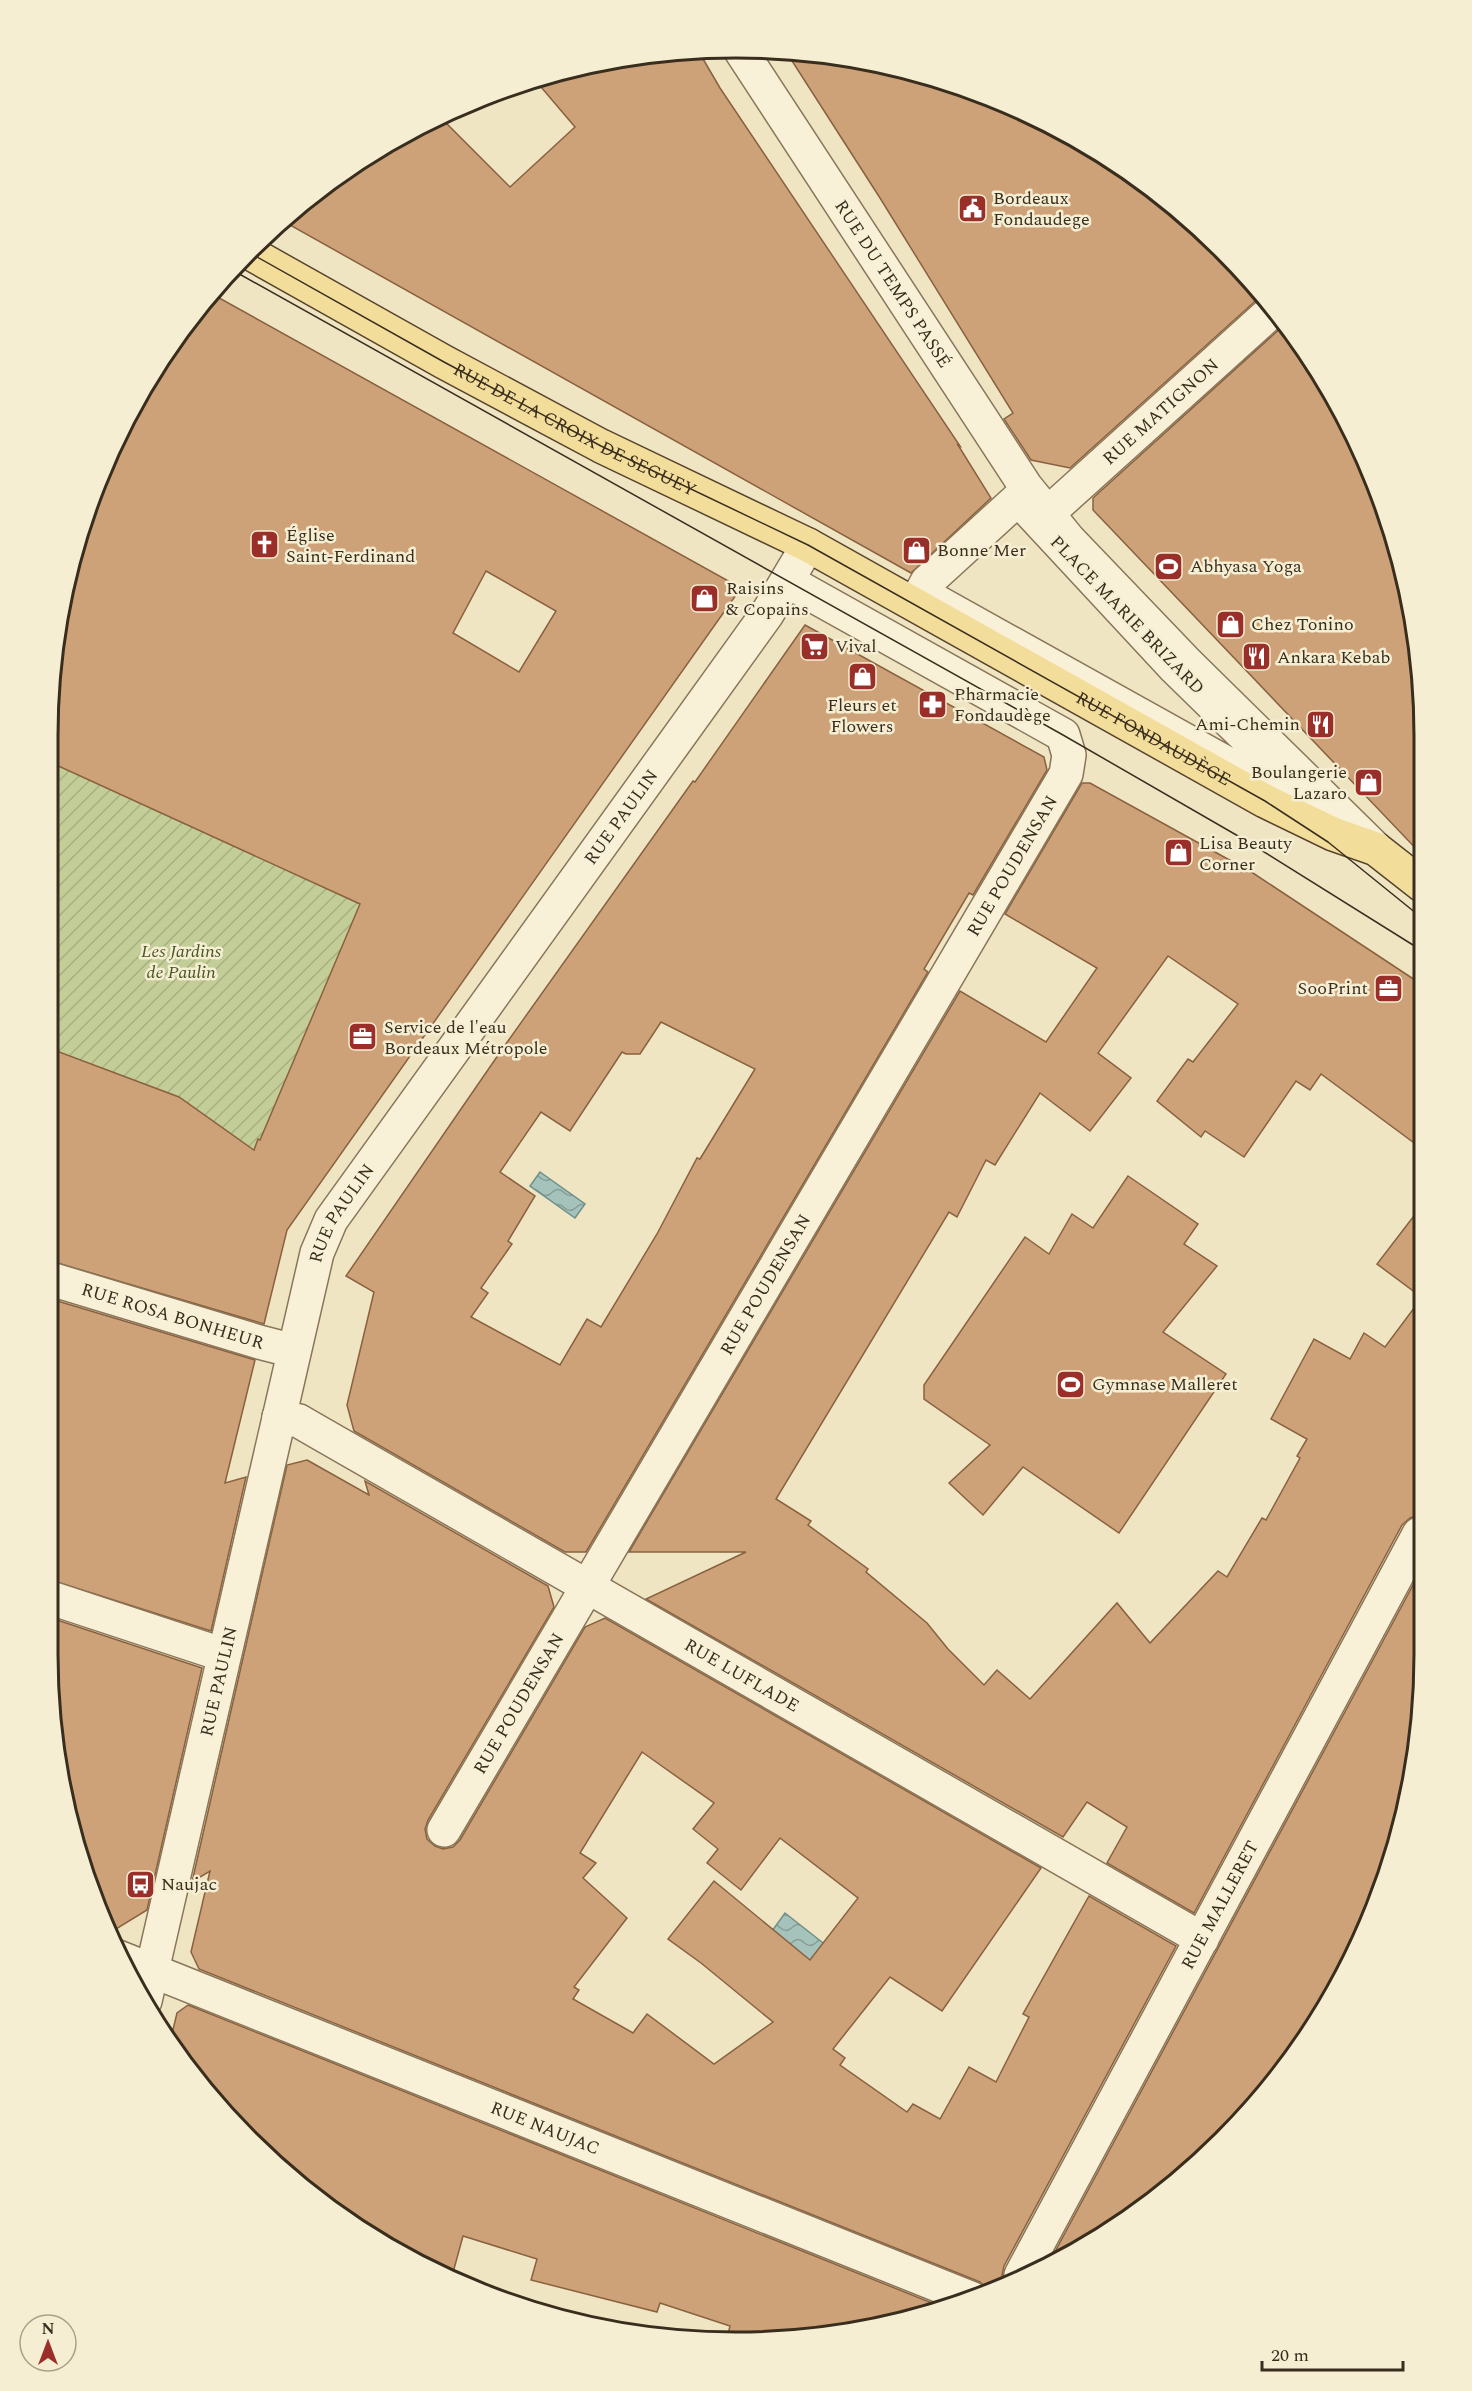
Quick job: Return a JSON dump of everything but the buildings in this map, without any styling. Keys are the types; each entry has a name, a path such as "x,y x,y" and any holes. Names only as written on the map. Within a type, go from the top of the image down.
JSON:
{"main road":[{"name":"RUE DE LA CROIX DE SEGUEY","path":"256,258 601,446 808,545 906,599"},
{"name":"RUE FONDAUDÈGE","path":"906,599 1265,801 1333,834 1376,849 1414,879"}],"street":[{"name":"RUE DU TEMPS PASSÉ","path":"746,58 1026,488 1042,518"},
{"name":"RUE MATIGNON","path":"1042,518 1266,316"},
{"name":"PLACE MARIE BRIZARD","path":"1018,499 1042,518 1175,668 1310,800 1314,808 1308,808 921,593 927,582 1018,499"},
{"name":"RUE FONDAUDÈGE","path":"1042,518 1069,540 1185,661 1376,849"},
{"name":"RUE PAULIN","path":"148,1986 317,1253 331,1220 694,718 789,582 808,545"},
{"name":"RUE POUDENSAN","path":"444,1830 1066,774 1069,755 1063,735 789,582"},
{"name":"RUE ROSA BONHEUR","path":"58,1281 294,1351"},
{"name":"RUE LUFLADE","path":"279,1417 299,1421 1202,1939"},
{"name":"RUE MALLERET","path":"1025,2268 1414,1543"},
{"path":"58,1600 224,1655"},
{"name":"RUE NAUJAC","path":"148,1986 961,2294"}],"green space":[{"name":"Les Jardins de Paulin","path":"58,766 361,902 283,1085 264,1142 258,1139 254,1149 209,1118 169,1131 181,1098 58,1052"}],"water":[{"path":"540,1172 585,1204 575,1218 530,1186"},
{"path":"785,1913 827,1946 810,1967 769,1935"}],"tram line":[{"path":"257,257 444,362 601,446 808,545 1265,801 1328,842 1414,912"},
{"path":"240,275 1063,735 1245,840 1414,946"}],"place":[{"name":"Bordeaux Fondaudege","path":"972,208"},
{"name":"Église Saint-Ferdinand","path":"265,545"},
{"name":"Bonne Mer","path":"916,550"},
{"name":"Abhyasa Yoga","path":"1169,566"},
{"name":"Raisins & Copains","path":"705,598"},
{"name":"Chez Tonino","path":"1230,624"},
{"name":"Vival","path":"814,646"},
{"name":"Ankara Kebab","path":"1256,657"},
{"name":"Fleurs et Flowers","path":"862,676"},
{"name":"Pharmacie Fondaudège","path":"933,704"},
{"name":"Ami-Chemin","path":"1321,724"},
{"name":"Boulangerie Lazaro","path":"1368,782"},
{"name":"Lisa Beauty Corner","path":"1178,853"},
{"name":"SooPrint","path":"1389,988"},
{"name":"Service de l'eau Bordeaux Métropole","path":"363,1037"},
{"name":"Gymnase Malleret","path":"1071,1384"},
{"name":"Naujac","path":"140,1884"}]}
